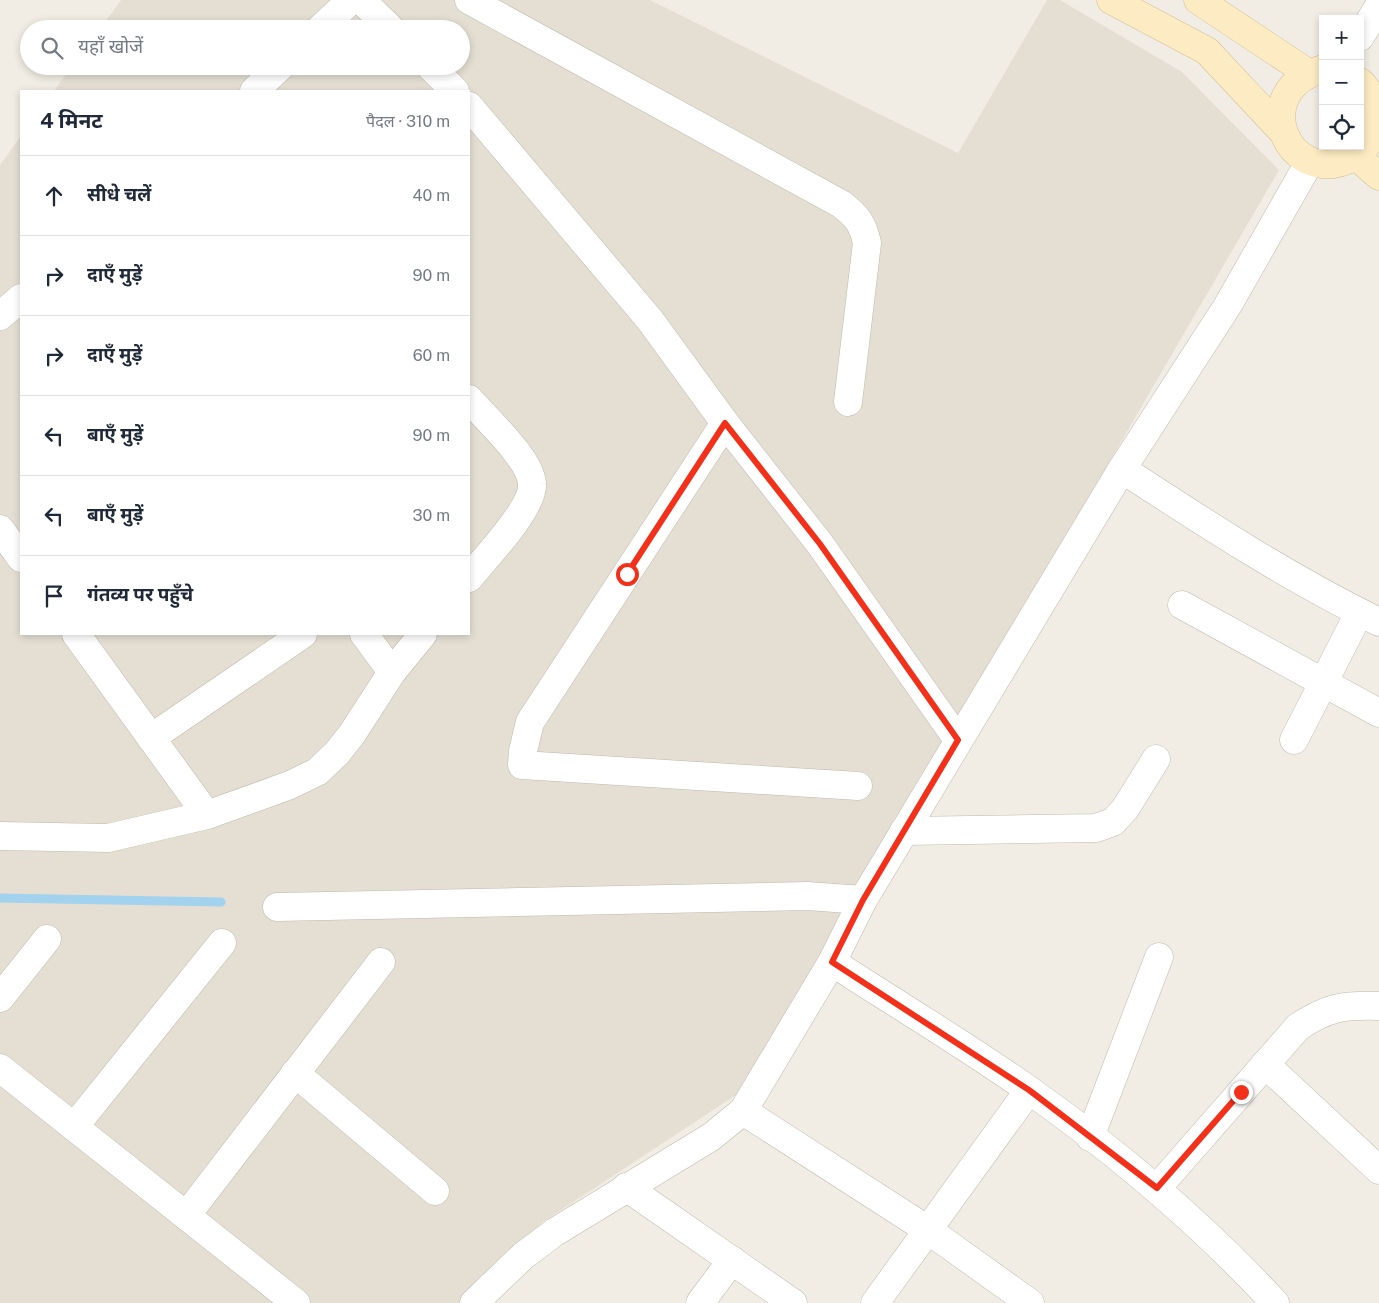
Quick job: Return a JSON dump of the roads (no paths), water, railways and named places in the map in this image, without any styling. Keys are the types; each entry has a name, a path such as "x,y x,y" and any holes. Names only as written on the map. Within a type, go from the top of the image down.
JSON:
{"main road":[{"path":"1111,0 1207,51 1282,131"},
{"path":"1198,0 1315,71"},
{"path":"1315,71 1296,81 1288,91 1282,104 1280,118 1282,131 1288,144 1298,154 1310,161 1326,165 1342,163 1356,156 1367,145 1374,130 1377,116 1373,99 1364,87"},
{"path":"1356,156 1379,176"}],"street":[{"path":"330,20 351,0"},
{"path":"361,0 382,20"},
{"path":"469,0 841,204 856,215 863,226 867,243 848,402"},
{"path":"1364,30 1379,6"},
{"path":"255,90 271,75"},
{"path":"439,75 454,90"},
{"path":"470,107 644,312 725,423 820,544 958,740"},
{"path":"474,1303 523,1256 556,1232 626,1187 711,1137 742,1111 832,962 863,900 958,740 1122,469 1228,305 1310,161"},
{"path":"0,316 20,299"},
{"path":"470,400 521,459 529,472 532,485 521,515 470,577"},
{"path":"725,423 530,722 522,751 522,765 858,786"},
{"path":"1122,469 1230,540 1369,617 1323,683 1294,740"},
{"path":"0,529 20,557"},
{"path":"1182,605 1379,713"},
{"path":"77,635 207,815"},
{"path":"152,738 302,635"},
{"path":"365,635 392,672"},
{"path":"0,836 108,838 207,815 290,785 317,772 337,753 352,734 392,672 422,635"},
{"path":"904,831 1096,828 1113,822 1126,809 1156,759"},
{"path":"277,907 807,896 863,900"},
{"path":"0,998 47,939"},
{"path":"74,1127 222,943"},
{"path":"1090,1137 1160,957"},
{"path":"186,1216 381,962"},
{"path":"832,962 1029,1090 1157,1188 1233,1258 1275,1303"},
{"path":"1157,1188 1298,1027 1320,1012 1348,1005 1379,1006"},
{"path":"1265,1064 1379,1170"},
{"path":"0,1068 296,1303"},
{"path":"295,1073 435,1191"},
{"path":"875,1303 1029,1090"},
{"path":"742,1111 928,1230 1030,1303"},
{"path":"626,1187 793,1303"},
{"path":"700,1303 732,1260"}],"waterway":[{"path":"0,898 221,902"}]}
